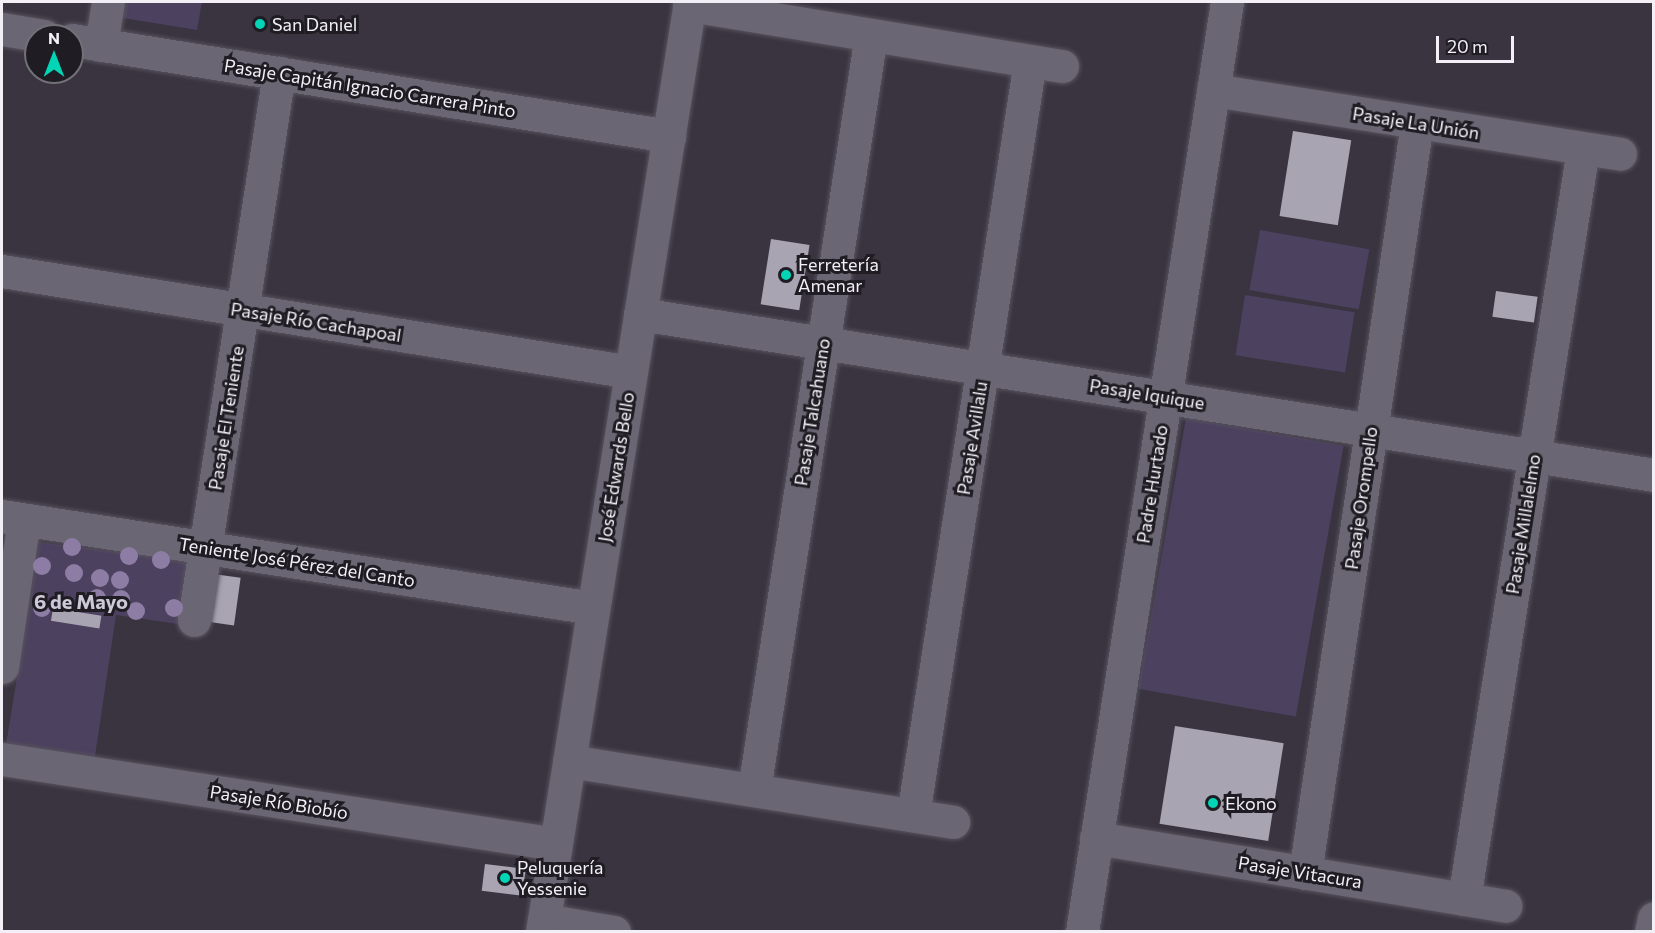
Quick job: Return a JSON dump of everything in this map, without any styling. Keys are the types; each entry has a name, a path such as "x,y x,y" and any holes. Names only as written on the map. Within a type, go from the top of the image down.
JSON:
{"street":[{"path":"87,43 108,2"},
{"name":"Padre Hurtado","path":"1082,932 1227,2"},
{"path":"690,3 1062,66"},
{"name":"José Edwards Bello","path":"543,926 690,3"},
{"path":"2,29 24,33"},
{"name":"Pasaje Talcahuano","path":"754,790 870,35"},
{"name":"Pasaje Capitán Ignacio Carrera Pinto","path":"87,43 669,136"},
{"name":"Pasaje Avillalu","path":"913,815 1030,61"},
{"name":"Pasaje El Teniente","path":"194,621 279,74"},
{"name":"Pasaje La Unión","path":"1213,90 1620,154"},
{"name":"Pasaje Orompello","path":"1305,873 1417,123"},
{"name":"Pasaje Millalelmo","path":"1464,899 1582,149"},
{"name":"Pasaje Río Cachapoal","path":"2,271 631,372"},
{"name":"Pasaje Iquique","path":"640,314 1653,475"},
{"path":"2,667 13,518"},
{"name":"Teniente José Pérez del Canto","path":"13,518 593,608"},
{"name":"Pasaje Río Biobío","path":"2,759 556,844"},
{"path":"569,761 953,822"},
{"name":"Pasaje Vitacura","path":"1096,838 1505,906"},
{"path":"1651,932 1653,918"},
{"path":"543,926 614,932"}],"shaded area":[{"path":"126,2 202,2 197,30 123,18"},
{"path":"1260,230 1369,249 1359,309 1249,290"},
{"path":"1245,295 1355,312 1345,373 1235,355"},
{"path":"1186,418 1344,446 1296,717 1138,689"},
{"path":"39,542 193,561 185,625 116,615 94,763 5,751"}],"building":[{"path":"1293,131 1351,140 1338,225 1280,216"},
{"name":"Ferretería Amenar","path":"771,239 810,245 799,310 761,304"},
{"path":"1496,291 1538,297 1534,323 1492,317"},
{"path":"206,573 241,578 234,625 199,621"},
{"path":"53,608 101,616 99,629 51,621"},
{"path":"1175,726 1284,743 1268,841 1160,824"},
{"path":"485,864 526,869 522,896 482,891"}],"place":[{"name":"San Daniel","path":"260,24"},
{"name":"Ferretería Amenar","path":"786,275"},
{"name":"Ekono","path":"1213,803"},
{"name":"Peluquería Yessenie","path":"505,878"}],"district":[{"name":"6 de Mayo","path":"81,601"}]}
